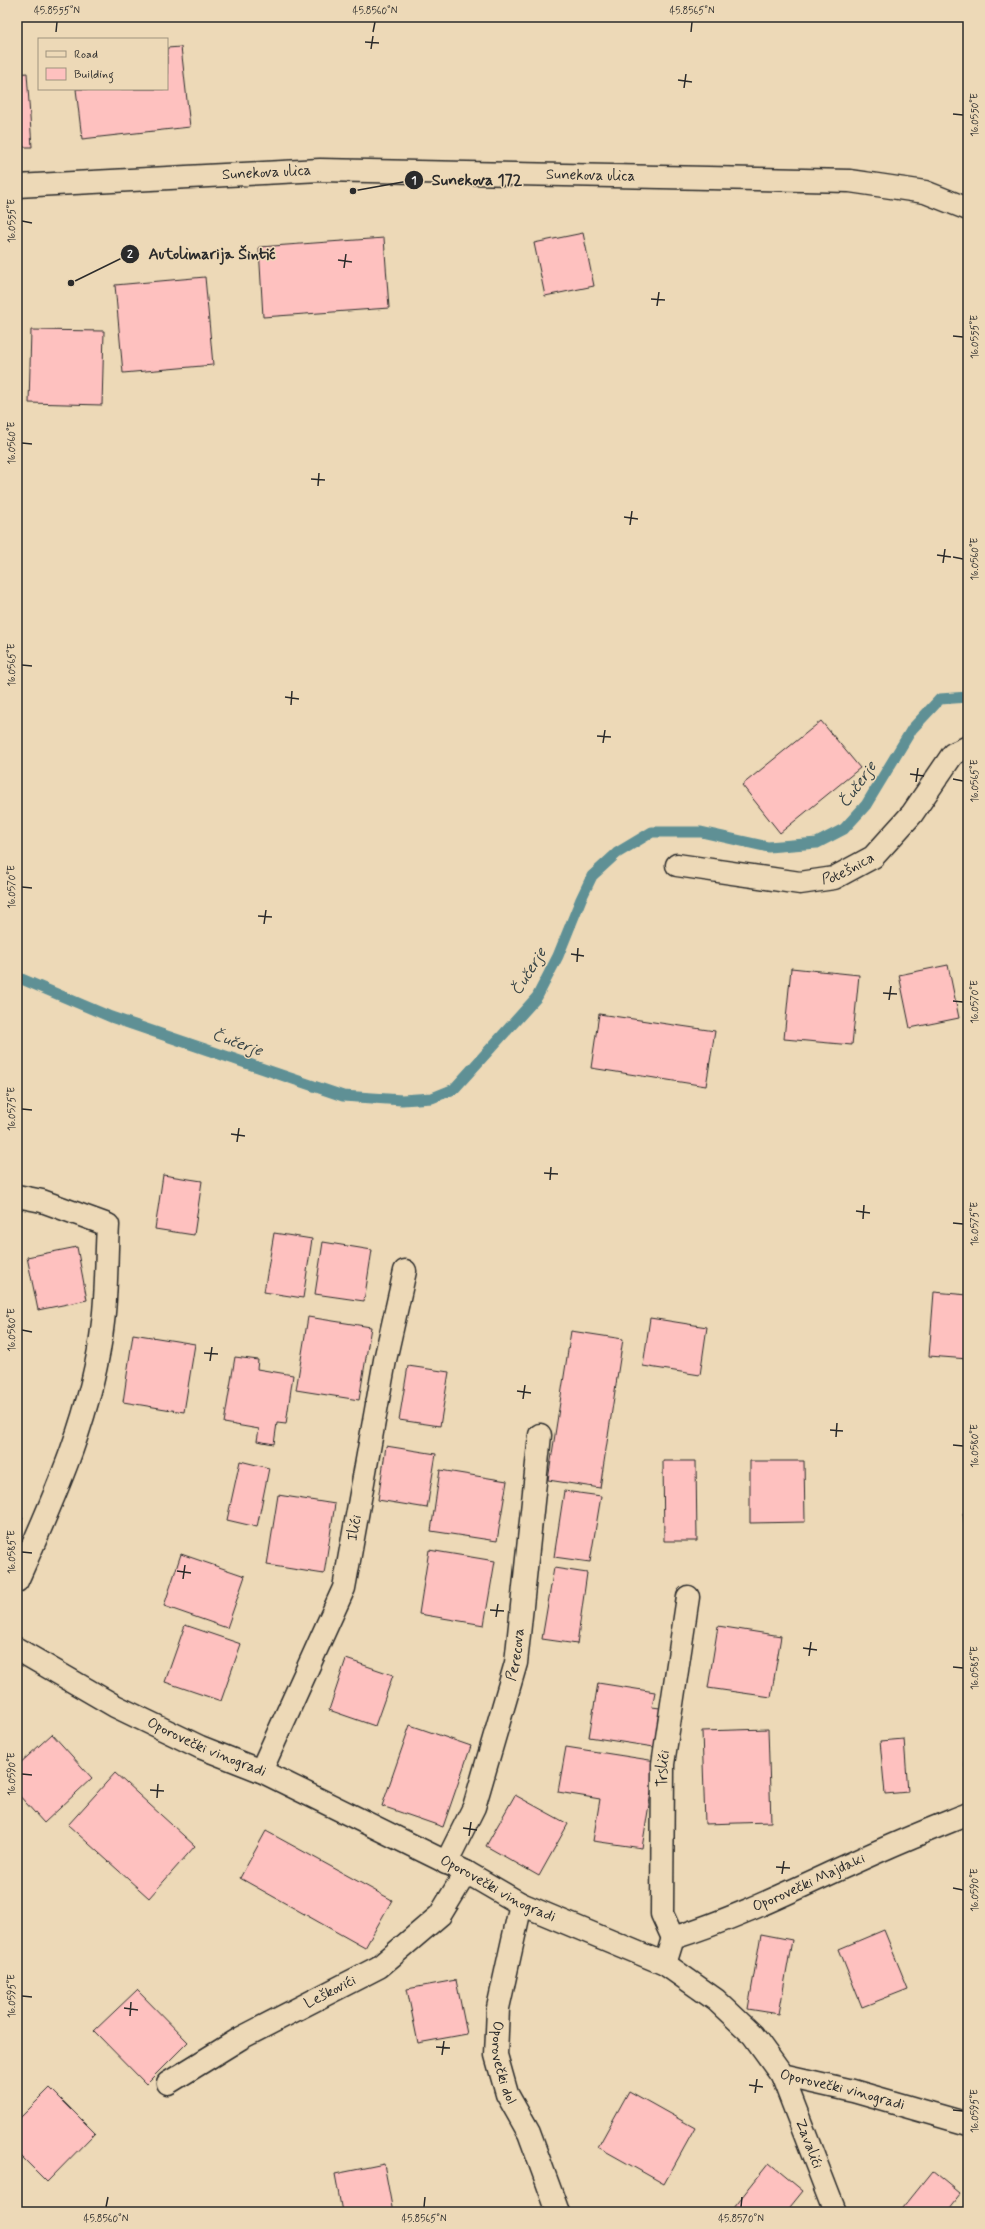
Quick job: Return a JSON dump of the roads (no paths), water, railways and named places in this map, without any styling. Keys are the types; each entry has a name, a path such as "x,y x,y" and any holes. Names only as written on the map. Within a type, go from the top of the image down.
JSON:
{"street":[{"name":"Sunekova ulica","path":"17,186 320,170 842,181 925,192 968,209"},
{"name":"Potešnica","path":"677,865 800,883 834,878 873,857 912,814 953,754 968,747"},
{"path":"17,1196 42,1201 108,1225 103,1322 93,1378 74,1444 55,1494 17,1581"},
{"name":"Ilići","path":"262,1771 344,1588 385,1360 405,1271"},
{"name":"Perecova","path":"456,1867 516,1662 540,1435"},
{"name":"Trslići","path":"673,1938 662,1914 663,1764 688,1597"},
{"name":"Oporovečki vinogradi","path":"17,1649 115,1706 200,1747 262,1771 456,1867 521,1904 665,1964 716,2000 753,2035 782,2075 853,2091 968,2124"},
{"name":"Oporovečki Majdaki","path":"673,1938 710,1927 781,1897 886,1848 968,1814"},
{"name":"Leškovići","path":"168,2083 241,2038 379,1967 440,1914 456,1867"},
{"name":"Oporovečki dol","path":"521,1904 498,2008 496,2055 507,2094 529,2133 558,2212"},
{"path":"665,1964 673,1938"},
{"name":"Zavalići","path":"782,2075 835,2212"}],"waterway":[{"name":"Čučerje","path":"17,977 111,1017 343,1096 402,1100 432,1098 454,1089 537,997 558,956 592,876 617,853 652,832 701,832 768,847 817,843 844,829 866,805 912,729 940,699 968,697"}],"place":[{"name":"Sunekova 172","path":"353,191"},
{"name":"Autolimarija Šintić","path":"71,283"}]}
